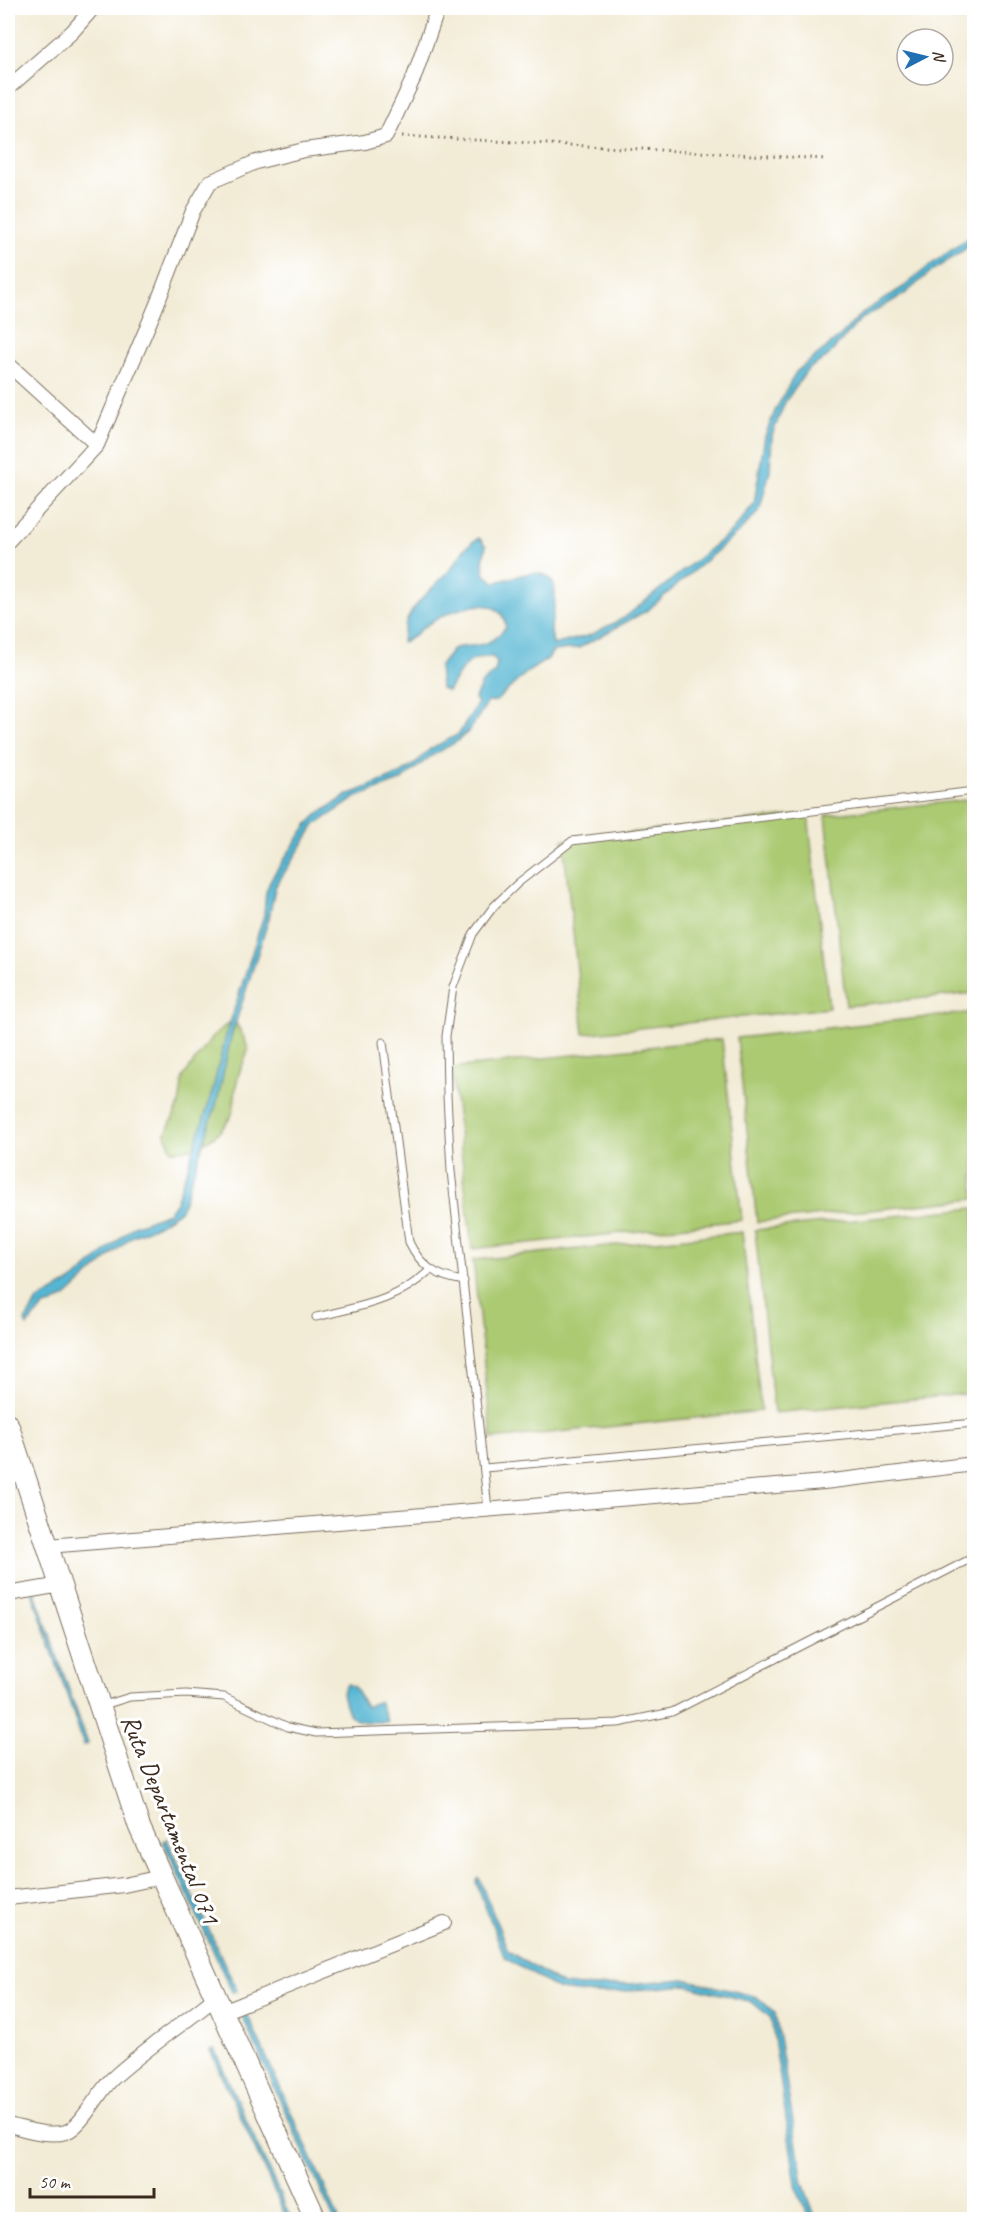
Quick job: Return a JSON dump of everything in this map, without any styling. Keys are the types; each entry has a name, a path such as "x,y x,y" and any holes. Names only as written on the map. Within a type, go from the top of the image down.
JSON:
{"main road":[{"name":"Ruta Departamental 071","path":"8,1425 61,1585 98,1707 139,1826 316,2220"}],"street":[{"path":"8,88 72,32 93,8"},
{"path":"8,541 97,445 155,309 193,211 210,182 256,162 304,150 365,142 386,136 414,77 438,8"},
{"path":"8,364 97,445"},
{"path":"48,1546 824,1482 975,1464"},
{"path":"8,1594 61,1585"},
{"path":"8,1898 124,1885 160,1877"},
{"path":"8,2125 52,2134 69,2131 80,2122 92,2102 111,2080 220,2005 444,1923"}],"lane":[{"path":"488,1509 451,1171 446,1036 453,987 473,934 494,906 518,883 572,841 975,791"},
{"path":"383,1042 409,1242 417,1258 430,1270 446,1278 464,1281"},
{"path":"316,1317 395,1296 415,1284 430,1270"},
{"path":"485,1468 975,1423"},
{"path":"98,1707 130,1697 186,1694 224,1697 288,1727 316,1733 618,1723 672,1712 975,1557"}],"path":[{"path":"386,136 826,159"}],"green space":[{"path":"974,799 974,993 846,1006 826,815"},
{"path":"808,814 829,1008 584,1034 563,840"},
{"path":"974,1012 974,1199 757,1222 737,1038"},
{"path":"230,1022 235,1022 248,1048 237,1081 232,1114 219,1132 205,1142 189,1149 172,1150 165,1135 179,1105 183,1077 214,1035"},
{"path":"722,1039 742,1220 472,1249 452,1068"},
{"path":"974,1208 974,1393 774,1413 755,1230"},
{"path":"742,1232 761,1411 492,1439 473,1260"}],"water":[{"path":"974,234 974,243 928,274 906,293 860,320 826,358 808,369 785,402 772,435 770,471 759,511 740,531 648,610 579,648 553,651 548,659 526,673 496,701 488,702 468,732 456,742 431,756 400,781 357,797 315,825 275,887 269,918 231,1037 217,1102 181,1210 158,1225 131,1237 67,1296 44,1306 27,1326 25,1321 38,1300 74,1280 134,1226 168,1213 176,1202 211,1097 225,1039 264,915 266,892 271,879 307,825 317,815 348,795 400,774 430,749 459,734 478,703 475,698 482,683 495,672 497,663 493,657 483,657 470,662 448,691 441,688 439,667 454,648 483,644 500,634 506,627 502,615 495,608 485,605 461,609 424,626 410,639 402,642 407,621 418,603 448,572 464,549 479,538 486,546 483,561 485,575 495,582 532,573 543,574 550,579 555,594 551,630 553,645 591,635 624,618 731,532 754,504 765,436 776,409 796,372 838,338 862,313 905,286"},
{"path":"34,1590 88,1744 84,1745 32,1592"},
{"path":"347,1684 353,1686 366,1707 379,1701 387,1722 361,1721 351,1716 344,1703 342,1692"},
{"path":"167,1839 237,1991 232,1992 163,1841"},
{"path":"479,1878 508,1951 563,1985 595,1987 684,1979 757,1997 775,2013 803,2183 816,2219 810,2219 797,2190 771,2018 752,2002 686,1985 595,1994 559,1990 505,1958 476,1882"},
{"path":"246,2012 339,2219 334,2219 242,2016"},
{"path":"214,2049 291,2219 287,2219 210,2050"}]}
